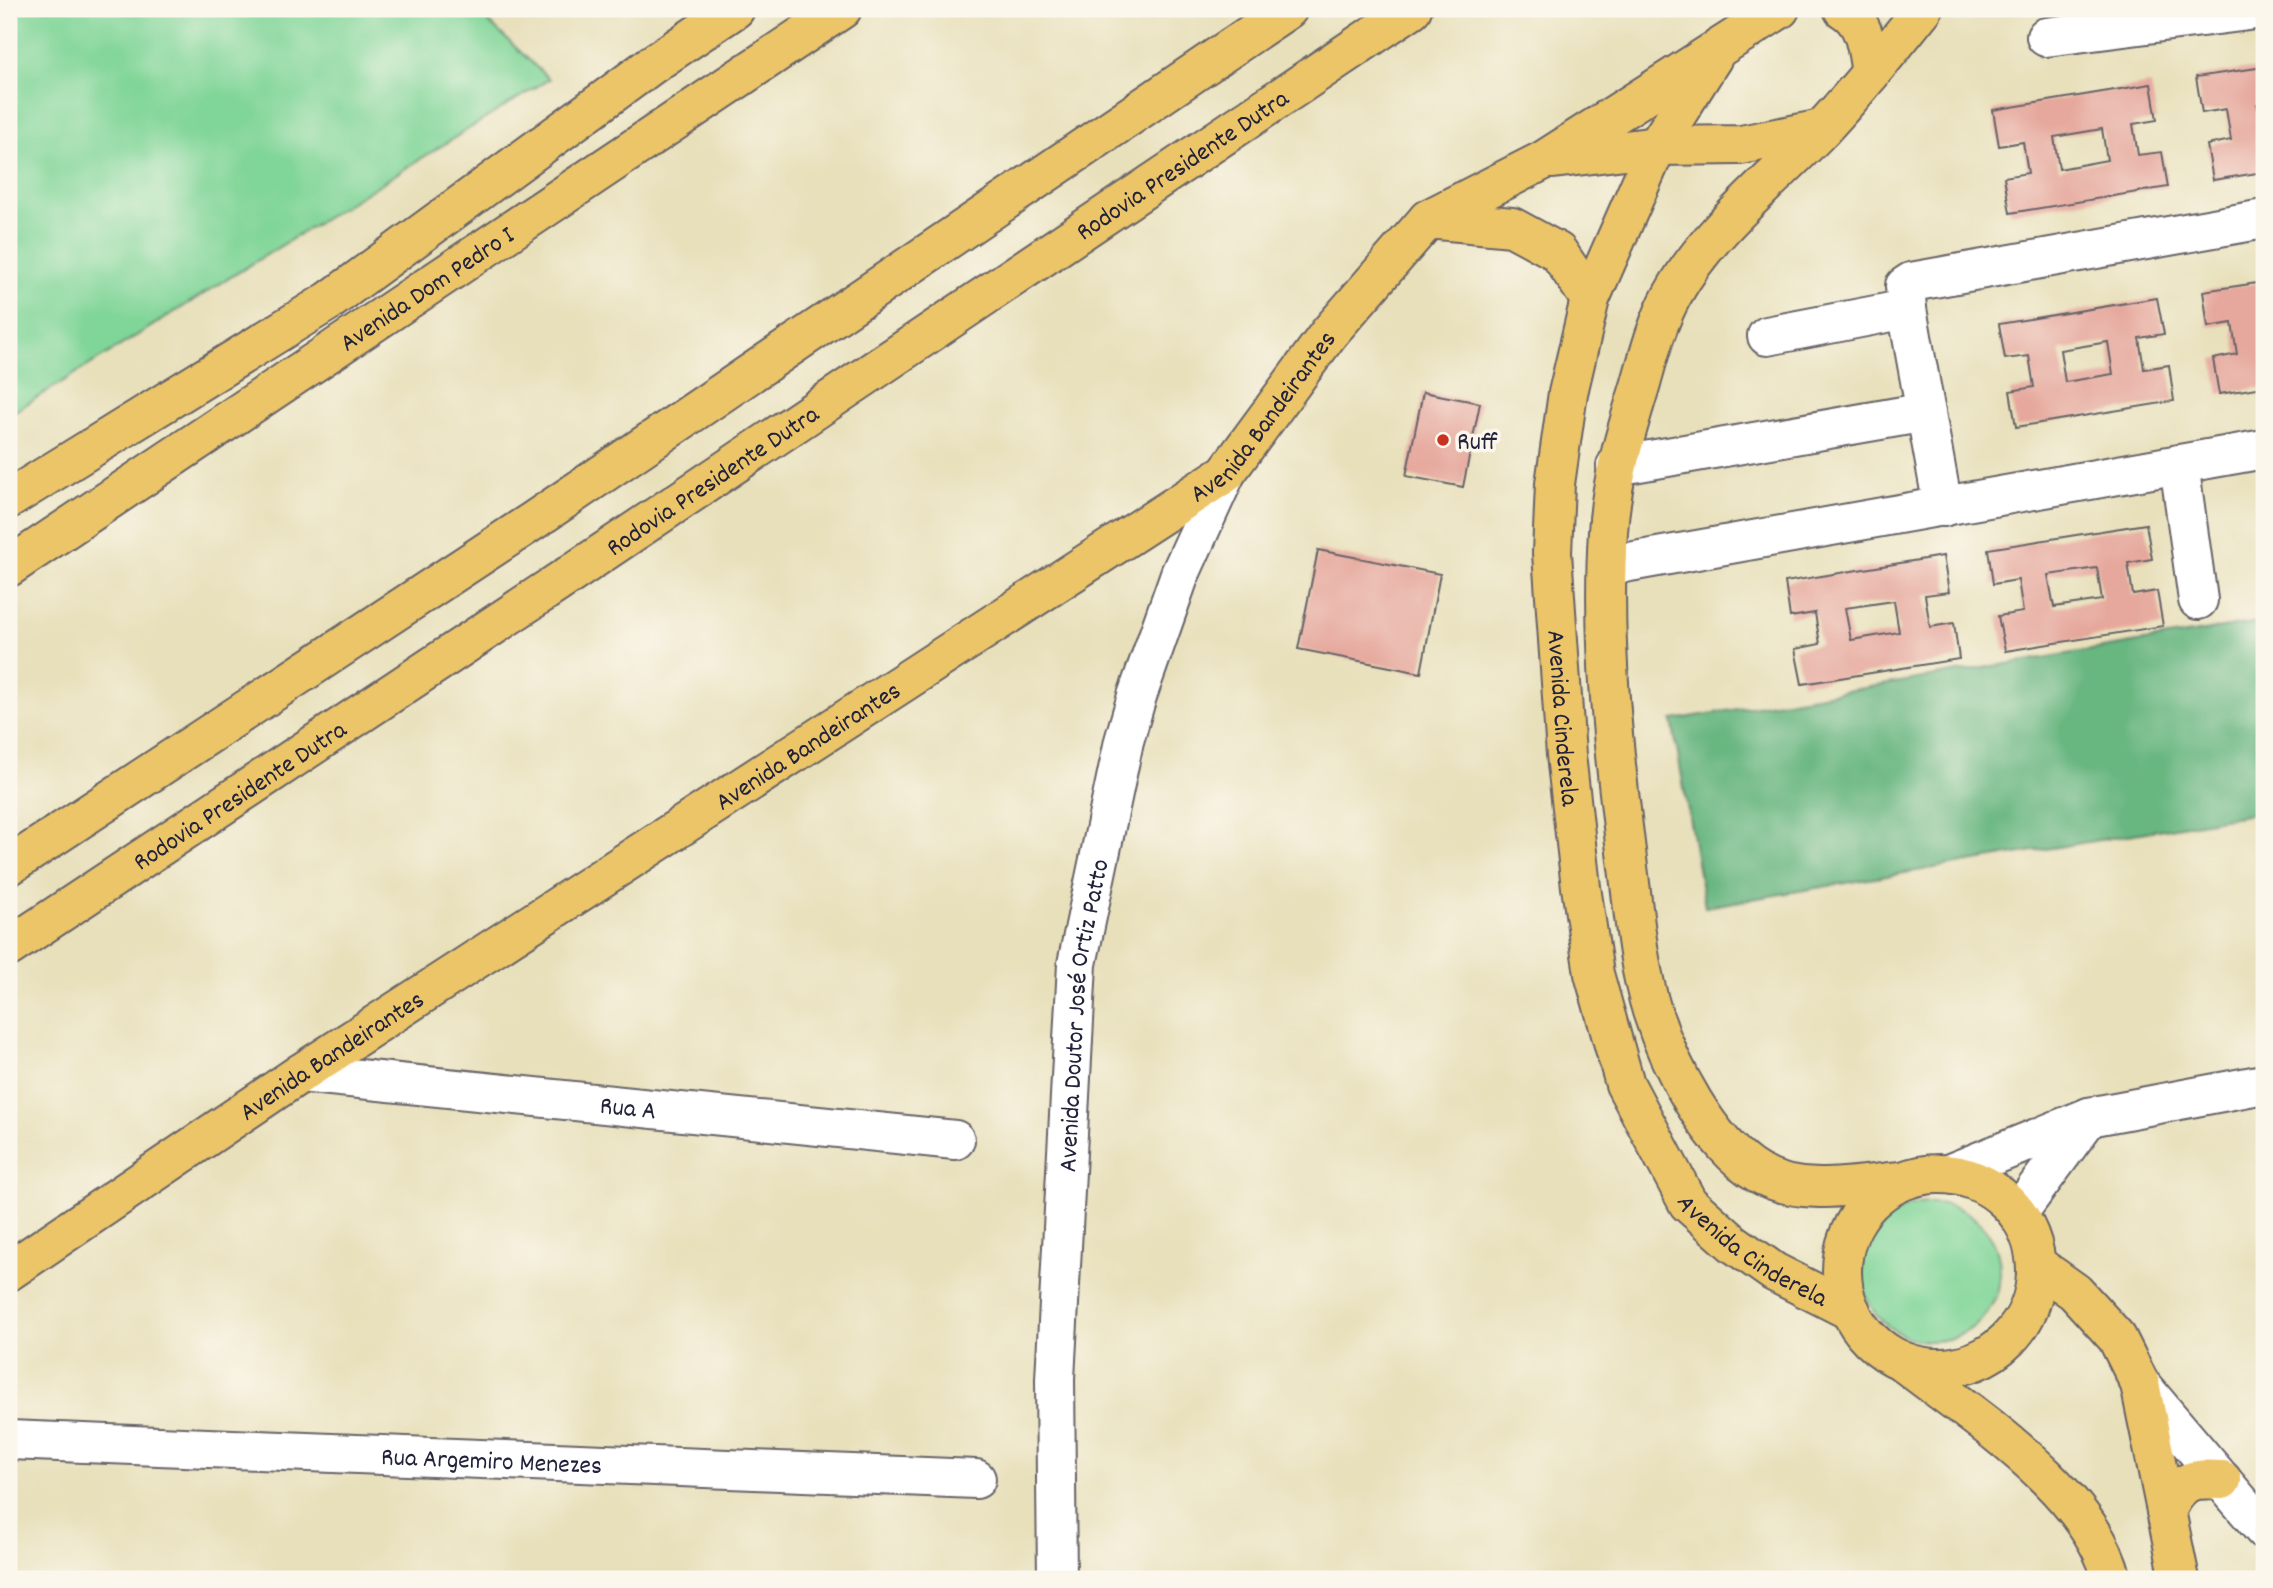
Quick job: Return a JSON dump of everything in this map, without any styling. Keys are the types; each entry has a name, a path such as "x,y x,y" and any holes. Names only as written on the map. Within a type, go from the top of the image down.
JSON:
{"main road":[{"name":"Avenida Dom Pedro I","path":"9,499 329,301 653,64 735,9"},
{"name":"Avenida Dom Pedro I","path":"9,567 842,9"},
{"path":"9,866 533,521 1288,9"},
{"name":"Rodovia Presidente Dutra","path":"9,947 568,576 1412,9"},
{"name":"Avenida Bandeirantes","path":"9,1271 301,1073 1226,473 1329,333 1429,219 1544,160 1780,9"},
{"path":"1843,9 1855,17 1865,37 1871,74"},
{"path":"1822,129 1923,9"},
{"name":"Avenida Cinderela","path":"1717,49 1657,146 1590,299 1568,393 1555,484 1552,553 1566,755 1594,974 1625,1084 1688,1203 1733,1243 1774,1272 1851,1311"},
{"name":"Avenida Bandeirantes","path":"1544,160 1657,146 1741,145 1822,129"},
{"name":"Avenida Cinderela","path":"1822,129 1711,242 1672,294 1650,349 1616,466 1608,530 1612,710 1634,918 1651,1010 1672,1060 1695,1104 1728,1150 1760,1174 1802,1189 1901,1181"},
{"path":"1429,219 1512,227 1558,252 1590,299"},
{"path":"1899,1359 1931,1368 1965,1365 1996,1351 2019,1328 2033,1298 2037,1265 2031,1238 2018,1213 1987,1186 1948,1174 1924,1175 1901,1181 1875,1198 1855,1222 1844,1250 1843,1282 1851,1311 1871,1339 2041,1474 2093,1534 2112,1579"},
{"path":"2037,1265 2075,1292 2117,1338 2140,1384 2180,1579"},
{"path":"2166,1511 2176,1490 2193,1478 2222,1480"}],"street":[{"path":"2046,37 2264,9"},
{"path":"1943,507 1905,286 1910,282 2264,219"},
{"path":"1767,336 1907,309"},
{"path":"1616,466 1926,412"},
{"path":"1607,566 2264,449"},
{"path":"2179,464 2198,600"},
{"name":"Avenida Doutor José Ortiz Patto","path":"1057,1579 1055,1379 1077,964 1124,741 1137,696 1180,573 1226,473"},
{"name":"Rua A","path":"301,1073 955,1140"},
{"path":"1948,1174 2089,1117 2264,1084"},
{"path":"2018,1213 2089,1117"},
{"path":"2140,1384 2264,1530"},
{"name":"Rua Argemiro Menezes","path":"9,1440 976,1479"}],"green space":[{"path":"9,9 475,9 549,79 9,415"},
{"path":"2264,621 2264,812 1705,907 1672,720"},
{"path":"1931,1203 1957,1208 1980,1223 1995,1246 2000,1272 1995,1298 1980,1321 1957,1336 1931,1341 1905,1336 1882,1321 1867,1298 1862,1272 1867,1246 1882,1223 1905,1208"}],"building":[{"path":"2264,67 2264,103 2257,104 2264,135 2264,172 2213,180 2207,145 2231,140 2226,109 2202,113 2196,77"},
{"path":"2151,84 2157,120 2133,124 2138,155 2162,152 2168,187 2010,213 2004,177 2028,173 2023,142 1999,146 1993,110","holes":["2102,129 2107,160 2059,169 2054,137"]},
{"path":"2264,282 2264,387 2219,394 2213,359 2237,354 2232,323 2208,327 2203,291"},
{"path":"2157,298 2164,334 2139,338 2144,369 2169,365 2174,401 2016,427 2010,391 2034,387 2029,356 2005,359 1999,324","holes":["2108,342 2113,374 2065,382 2060,350"]},
{"name":"Ruff","path":"1423,392 1480,403 1463,487 1406,476"},
{"path":"2264,503 2264,542 2263,542 2257,504"},
{"path":"2146,524 2152,559 2128,563 2133,595 2157,591 2163,626 2005,651 1998,616 2023,612 2018,580 1993,584 1988,549","holes":["2097,568 2102,600 2054,607 2048,575"]},
{"path":"1318,550 1440,574 1421,673 1298,649"},
{"path":"1943,556 1949,592 1925,595 1930,627 1954,623 1959,659 1802,684 1795,649 1820,644 1815,613 1790,617 1785,582","holes":["1894,601 1899,632 1851,640 1845,608"]}],"place":[{"name":"Ruff","path":"1443,440"}]}
